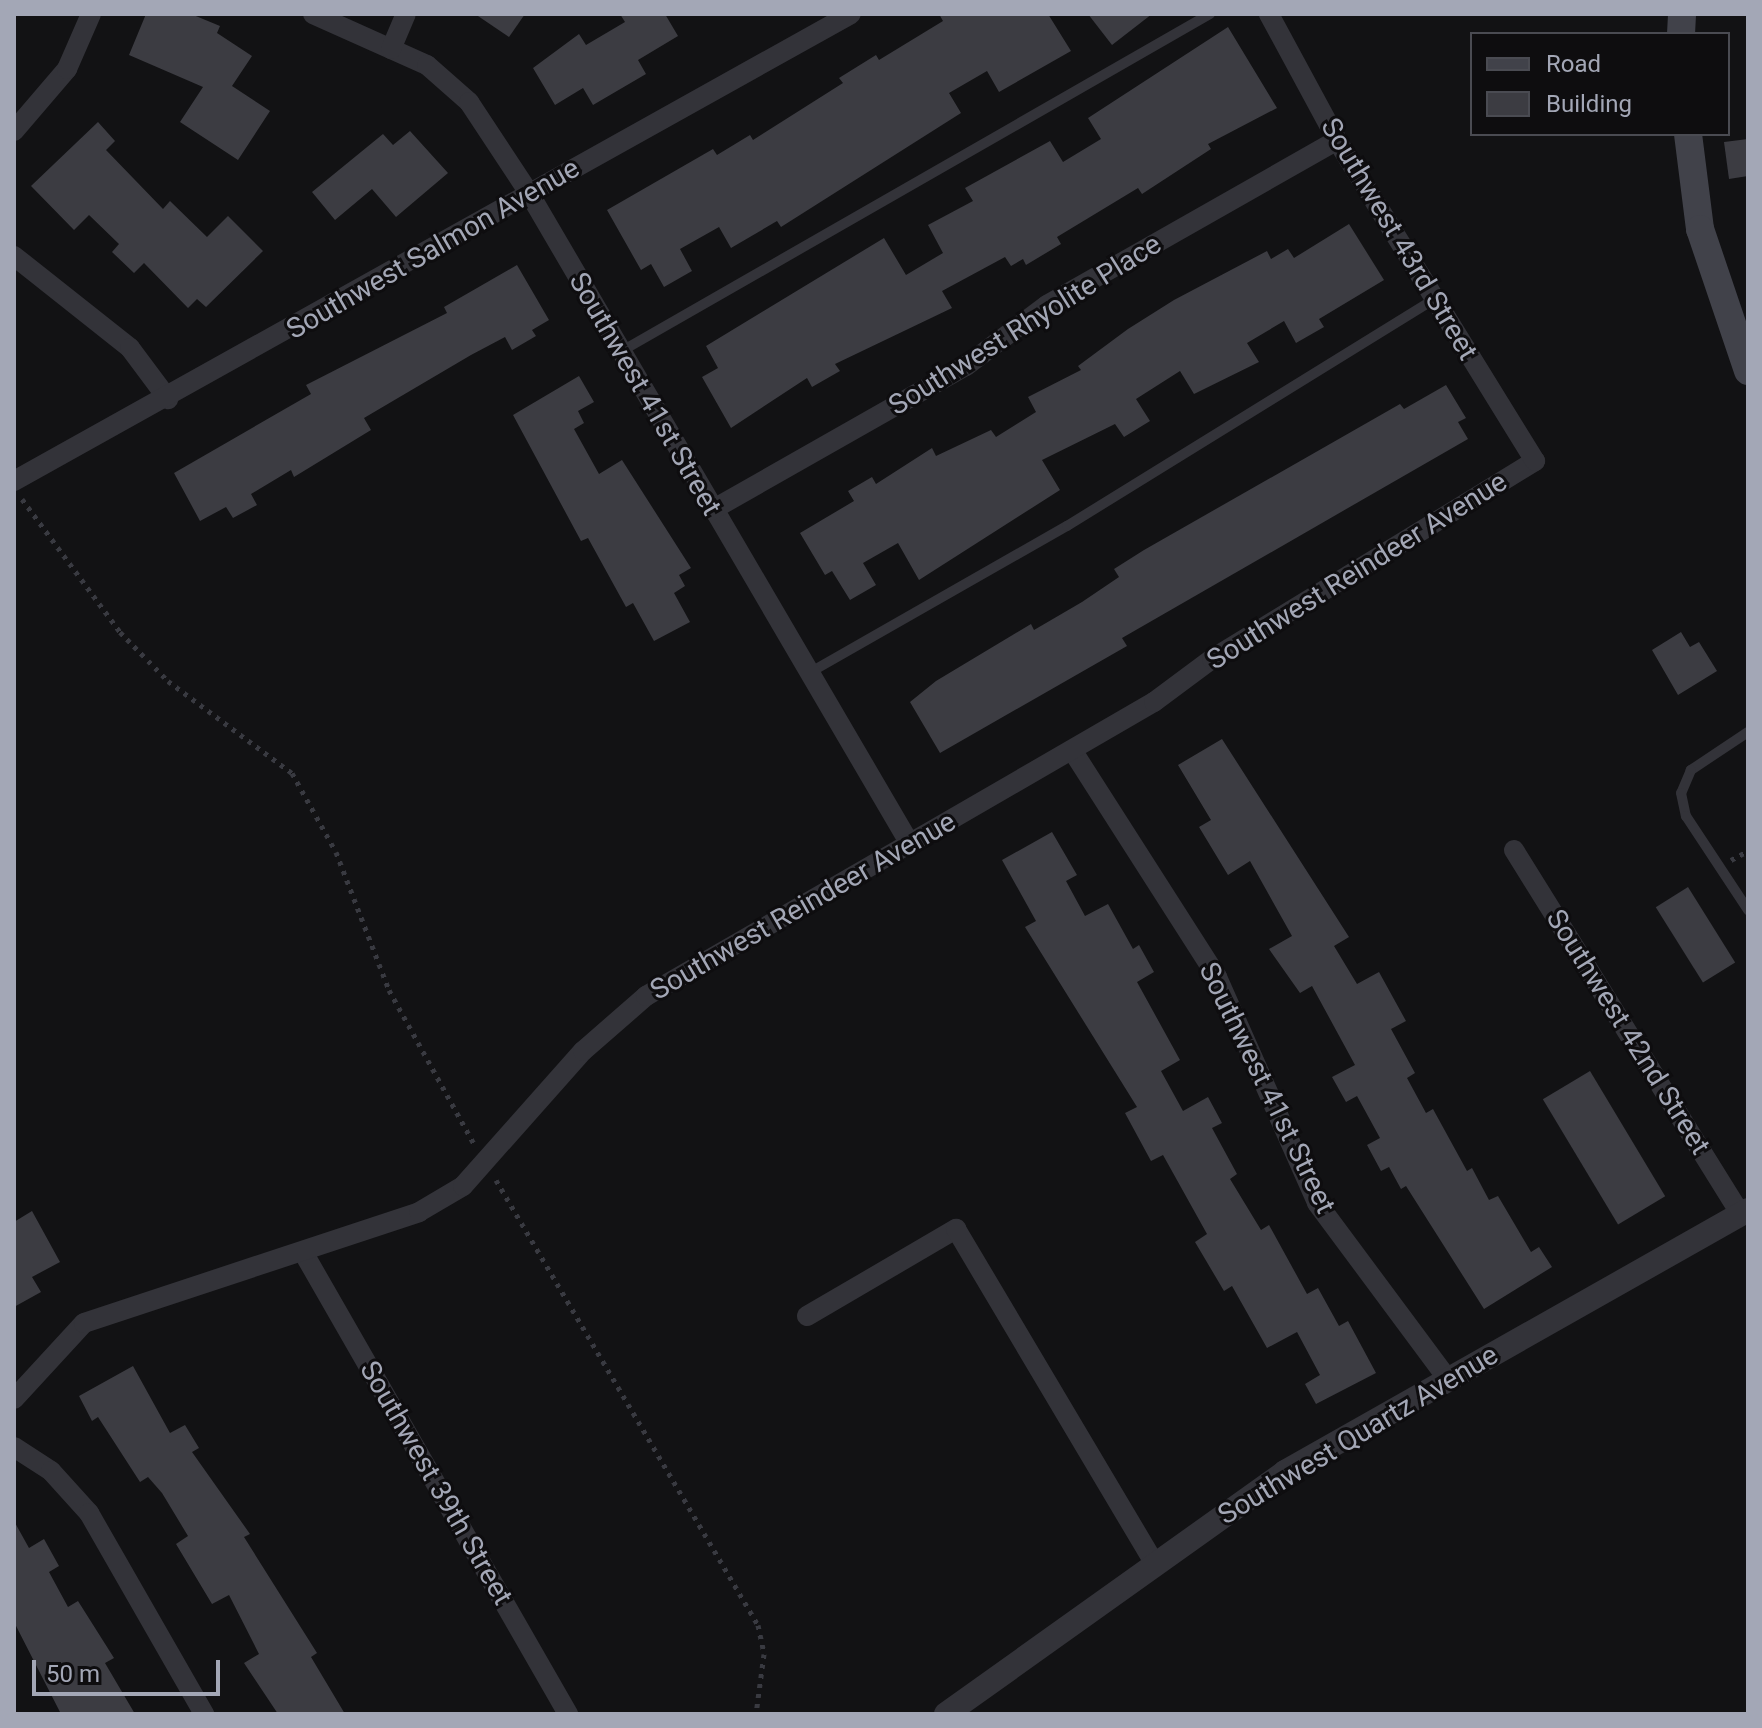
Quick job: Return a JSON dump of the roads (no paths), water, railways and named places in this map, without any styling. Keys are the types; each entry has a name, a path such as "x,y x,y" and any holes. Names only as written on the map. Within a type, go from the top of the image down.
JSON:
{"main road":[{"path":"1688,136 1704,242 1748,371"}],"street":[{"path":"14,131 67,69 91,14"},
{"name":"Southwest 41st Street","path":"313,14 427,65 469,102 529,193 910,844"},
{"path":"391,49 406,14"},
{"name":"Southwest Salmon Avenue","path":"14,481 168,399 851,14"},
{"name":"Southwest 43rd Street","path":"1269,14 1337,140 1535,461"},
{"name":"Southwest Rhyolite Place","path":"712,510 966,366 1047,305 1337,140"},
{"path":"14,256 130,348 168,399"},
{"name":"Southwest Reindeer Avenue","path":"14,1399 84,1323 182,1286 303,1252 419,1212 463,1186 583,1051 646,996 1072,750 1535,461"},
{"name":"Southwest 41st Street","path":"1072,750 1217,977 1317,1203 1447,1378"},
{"name":"Southwest 42nd Street","path":"1514,850 1745,1212"},
{"name":"Southwest Quartz Avenue","path":"946,1714 1154,1562 1285,1472 1745,1212"},
{"path":"807,1316 956,1229 1154,1562"},
{"name":"Southwest 39th Street","path":"303,1252 568,1714"},
{"path":"14,1447 51,1471 89,1513 204,1714"}],"lane":[{"path":"620,352 1210,14"},
{"path":"809,673 1067,526 1435,299"},
{"path":"1748,732 1691,770 1681,793 1686,816 1748,910"}]}
